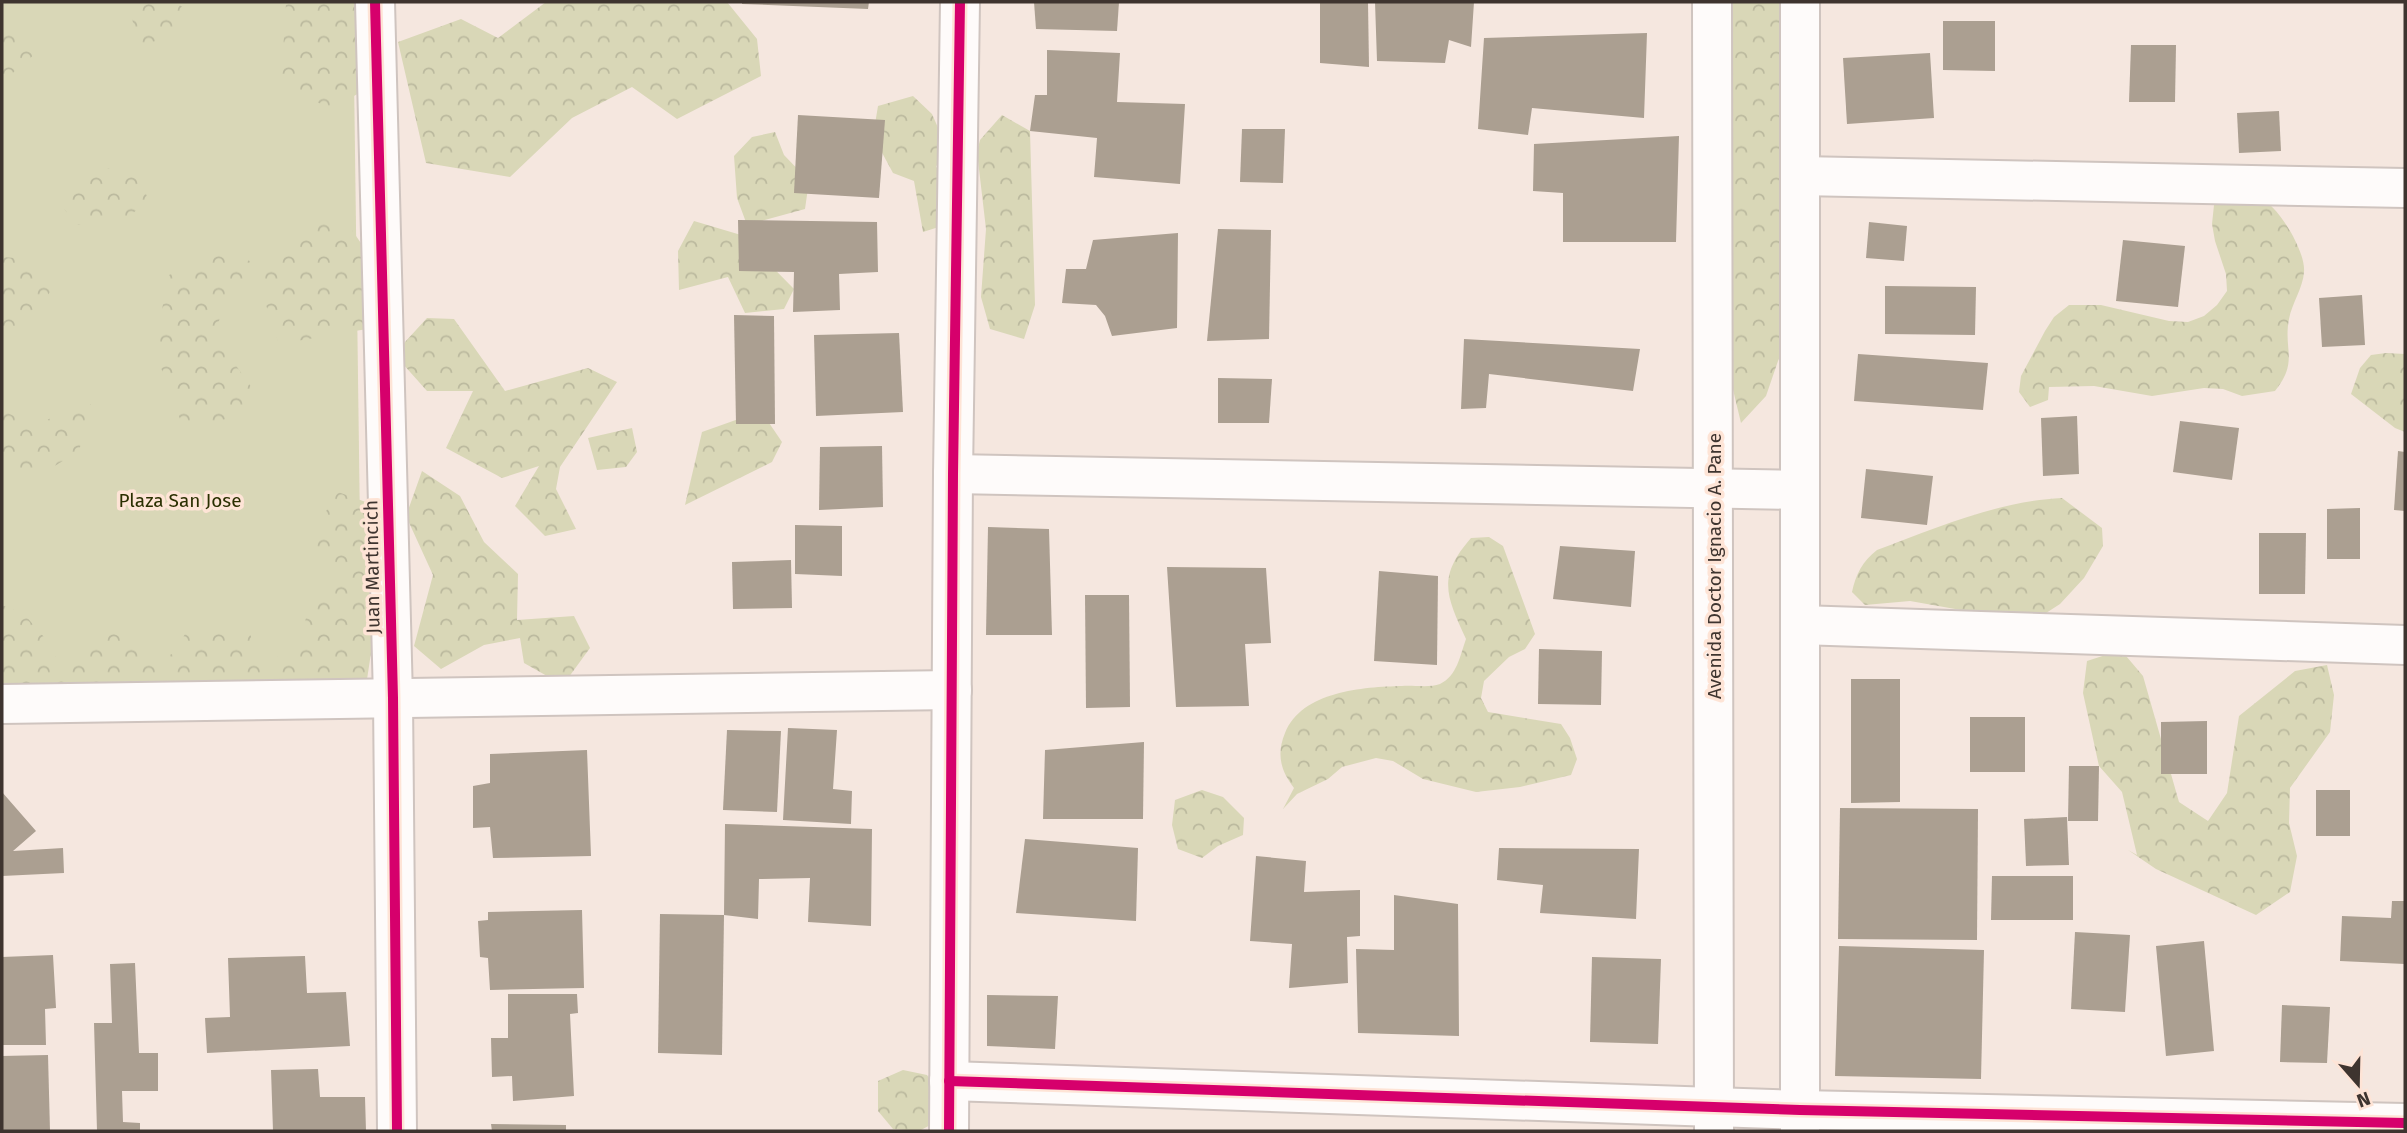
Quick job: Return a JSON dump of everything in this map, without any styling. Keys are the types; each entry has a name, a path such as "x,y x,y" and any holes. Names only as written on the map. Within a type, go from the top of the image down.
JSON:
{"street":[{"name":"Juan Martincich","path":"374,2 393,698 397,1131"},
{"path":"949,1131 953,474 960,2"},
{"name":"Avenida Doctor Ignacio A. Pane","path":"1712,2 1714,1119"},
{"path":"1800,2 1800,1121"},
{"path":"1800,176 2405,188"},
{"path":"953,474 1800,490"},
{"path":"1800,625 2405,645"},
{"path":"2,704 952,690"},
{"path":"949,1081 1714,1119 2405,1123"}],"green space":[{"name":"Plaza San Jose","path":"2,2 353,2 362,676 2,681"},
{"path":"137,2 175,2 184,8 167,39 140,44 129,10"},
{"path":"284,2 381,2 368,88 331,109 281,84"},
{"path":"546,2 727,2 757,39 761,76 677,119 632,87 572,118 510,177 426,163 398,42 461,19 498,38"},
{"path":"1729,2 1798,2 1793,327 1766,396 1741,423 1724,352"},
{"path":"2,24 35,54 2,82"},
{"path":"913,96 932,114 946,146 936,167 965,182 967,218 923,232 914,181 893,173 873,136 878,106"},
{"path":"1002,115 1030,131 1035,305 1024,339 990,329 981,297 986,229 977,152 980,140"},
{"path":"775,132 784,155 809,181 805,209 747,225 737,198 734,156 752,137"},
{"path":"92,165 138,174 148,199 128,218 78,225 64,209"},
{"path":"2225,191 2249,194 2265,200 2289,229 2303,263 2300,290 2289,319 2288,363 2282,381 2275,391 2242,396 2223,389 2204,388 2152,396 2094,386 2049,387 2048,400 2030,407 2019,392 2021,376 2054,317 2069,305 2101,305 2169,321 2188,322 2204,316 2217,305 2227,291 2226,274 2212,224 2214,205"},
{"path":"341,214 367,252 367,329 279,344 257,278 230,298 213,333 254,391 237,417 183,427 154,349 169,275 222,253 260,264 305,231"},
{"path":"694,221 741,235 794,289 784,309 745,313 728,277 679,290 678,251"},
{"path":"2,257 16,258 56,283 40,307 2,341"},
{"path":"427,318 454,319 505,391 588,368 617,382 560,467 556,489 576,529 545,536 515,506 539,466 502,478 446,448 473,391 427,391 394,354"},
{"path":"2405,354 2405,432 2395,428 2351,394 2360,368 2371,355"},
{"path":"91,404 79,451 37,477 2,467 2,410 32,425"},
{"path":"761,411 782,442 772,462 685,505 702,432"},
{"path":"632,428 637,452 626,467 597,470 588,438"},
{"path":"422,471 460,496 484,542 518,574 517,620 574,616 590,648 563,685 524,663 520,638 484,645 441,669 414,646 433,575 406,516"},
{"path":"338,492 374,505 376,620 366,686 2,690 2,605 24,614 50,644 65,680 87,641 103,629 143,646 148,665 172,654 189,628 249,629 258,664 298,649 309,606 344,582 305,545"},
{"path":"2062,498 2102,528 2103,546 2084,578 2060,604 2043,615 2006,618 1910,601 1865,605 1852,592 1860,569 1877,550 1991,510"},
{"path":"1489,537 1503,546 1535,634 1525,649 1509,657 1484,681 1481,698 1488,712 1561,724 1570,738 1577,759 1571,775 1520,787 1476,792 1423,779 1393,761 1376,758 1342,767 1328,779 1297,794 1283,809 1294,788 1281,762 1282,741 1293,719 1305,708 1319,700 1352,690 1431,686 1440,684 1450,676 1466,639 1450,599 1449,576 1460,552 1471,538"},
{"path":"2121,650 2143,676 2179,802 2208,821 2227,793 2239,716 2295,671 2327,665 2334,695 2330,732 2290,788 2289,823 2297,856 2290,892 2256,915 2156,869 2128,850 2137,855 2122,792 2099,766 2083,693 2087,661"},
{"path":"1202,790 1223,797 1244,818 1243,835 1218,846 1202,858 1178,849 1172,825 1175,800"},
{"path":"903,1070 927,1075 940,1094 938,1121 919,1131 893,1129 878,1111 878,1081"}],"building":[{"path":"742,2 869,2 868,9"},
{"path":"1034,2 1119,2 1117,31 1036,29"},
{"path":"1320,2 1368,2 1369,67 1320,63"},
{"path":"1375,2 1474,2 1471,47 1449,40 1445,63 1377,61"},
{"path":"1943,21 1995,21 1995,71 1943,70"},
{"path":"1647,33 1644,118 1532,108 1528,135 1478,129 1484,38"},
{"path":"2131,45 2176,45 2175,102 2129,102"},
{"path":"1047,50 1120,53 1117,102 1185,104 1180,184 1094,177 1097,138 1030,131 1035,95 1047,95"},
{"path":"1930,53 1934,118 1847,124 1843,58"},
{"path":"2279,111 2281,151 2239,153 2237,113"},
{"path":"798,115 885,120 879,198 794,193"},
{"path":"1242,129 1285,129 1283,183 1240,182"},
{"path":"1679,136 1676,242 1563,242 1563,193 1533,191 1534,144"},
{"path":"738,220 877,222 878,272 839,274 840,310 793,312 794,272 739,271"},
{"path":"1869,222 1907,226 1904,261 1866,258"},
{"path":"1218,229 1271,230 1269,339 1207,341"},
{"path":"1178,233 1177,328 1112,336 1105,316 1096,305 1062,303 1066,269 1086,269 1093,240"},
{"path":"2123,240 2185,246 2178,307 2116,301"},
{"path":"1885,286 1976,287 1975,335 1885,334"},
{"path":"2362,295 2365,345 2322,347 2319,298"},
{"path":"734,315 774,316 775,424 736,424"},
{"path":"899,333 903,412 816,416 814,335"},
{"path":"1464,339 1640,349 1633,391 1489,374 1486,408 1461,409"},
{"path":"1858,354 1988,363 1983,410 1854,401"},
{"path":"1218,378 1272,379 1269,423 1218,423"},
{"path":"2077,416 2079,474 2043,476 2041,418"},
{"path":"2180,421 2239,428 2232,480 2173,472"},
{"path":"882,446 883,507 819,510 820,447"},
{"path":"2398,451 2405,452 2405,511 2394,510"},
{"path":"1866,469 1933,476 1927,525 1861,518"},
{"path":"2360,508 2360,559 2327,559 2327,509"},
{"path":"795,525 842,526 842,576 795,574"},
{"path":"988,527 1049,529 1052,635 986,635"},
{"path":"2259,533 2306,533 2305,594 2259,594"},
{"path":"1560,546 1635,551 1631,607 1553,599"},
{"path":"791,560 792,608 733,609 732,562"},
{"path":"1167,567 1266,568 1271,643 1245,644 1249,706 1176,707"},
{"path":"1379,571 1438,576 1437,665 1374,661"},
{"path":"1085,595 1129,595 1130,707 1086,708"},
{"path":"1539,649 1602,651 1601,705 1538,704"},
{"path":"1851,679 1900,679 1900,802 1851,803"},
{"path":"1970,717 2025,717 2025,772 1970,772"},
{"path":"2207,721 2207,774 2161,774 2161,722"},
{"path":"788,728 837,730 833,789 852,791 851,824 783,820"},
{"path":"727,730 781,731 777,812 723,810"},
{"path":"1144,742 1143,819 1043,819 1045,750"},
{"path":"587,750 591,856 493,858 490,827 473,828 473,786 490,783 490,754"},
{"path":"2069,766 2099,766 2098,821 2068,821"},
{"path":"2316,790 2350,790 2350,836 2316,836"},
{"path":"2,792 36,831 13,851 63,848 64,873 2,876"},
{"path":"1840,808 1978,809 1977,940 1838,939"},
{"path":"2067,817 2069,865 2026,866 2024,819"},
{"path":"725,824 872,829 871,926 808,922 810,878 759,879 758,919 724,915"},
{"path":"1025,839 1138,848 1136,921 1016,913"},
{"path":"1499,848 1639,849 1636,919 1540,913 1543,885 1497,880"},
{"path":"1256,856 1306,861 1304,892 1360,890 1360,936 1347,937 1348,983 1289,988 1292,944 1250,941"},
{"path":"1992,876 2073,876 2073,920 1991,920"},
{"path":"1394,895 1458,904 1459,1036 1358,1033 1356,949 1394,950"},
{"path":"2392,901 2405,901 2405,964 2340,961 2342,916 2391,918"},
{"path":"582,910 584,988 490,990 488,958 480,957 478,921 488,920 488,912"},
{"path":"660,914 724,915 722,1055 658,1053"},
{"path":"2075,932 2130,935 2125,1012 2071,1009"},
{"path":"2204,941 2214,1051 2166,1056 2156,946"},
{"path":"1839,946 1984,950 1981,1079 1835,1076"},
{"path":"53,955 56,1008 45,1009 46,1045 2,1045 2,957"},
{"path":"305,956 307,993 346,992 350,1046 207,1053 205,1018 230,1017 228,958"},
{"path":"1592,957 1661,959 1658,1044 1590,1042"},
{"path":"135,963 139,1053 158,1053 158,1091 122,1091 123,1122 140,1123 140,1131 97,1131 94,1023 112,1023 110,964"},
{"path":"508,994 577,994 578,1013 570,1014 574,1096 513,1101 512,1076 492,1077 491,1038 508,1038"},
{"path":"987,995 1058,996 1055,1049 987,1046"},
{"path":"2282,1005 2330,1007 2327,1063 2280,1062"},
{"path":"48,1055 50,1131 2,1131 2,1056"},
{"path":"318,1069 320,1097 365,1097 366,1131 273,1131 271,1070"},
{"path":"491,1124 566,1125 566,1131 492,1131"}],"cycle path":[{"path":"375,2 393,698 397,1131"},
{"path":"949,1131 953,474 960,2"},
{"path":"949,1081 1800,1110 2405,1123"}]}
